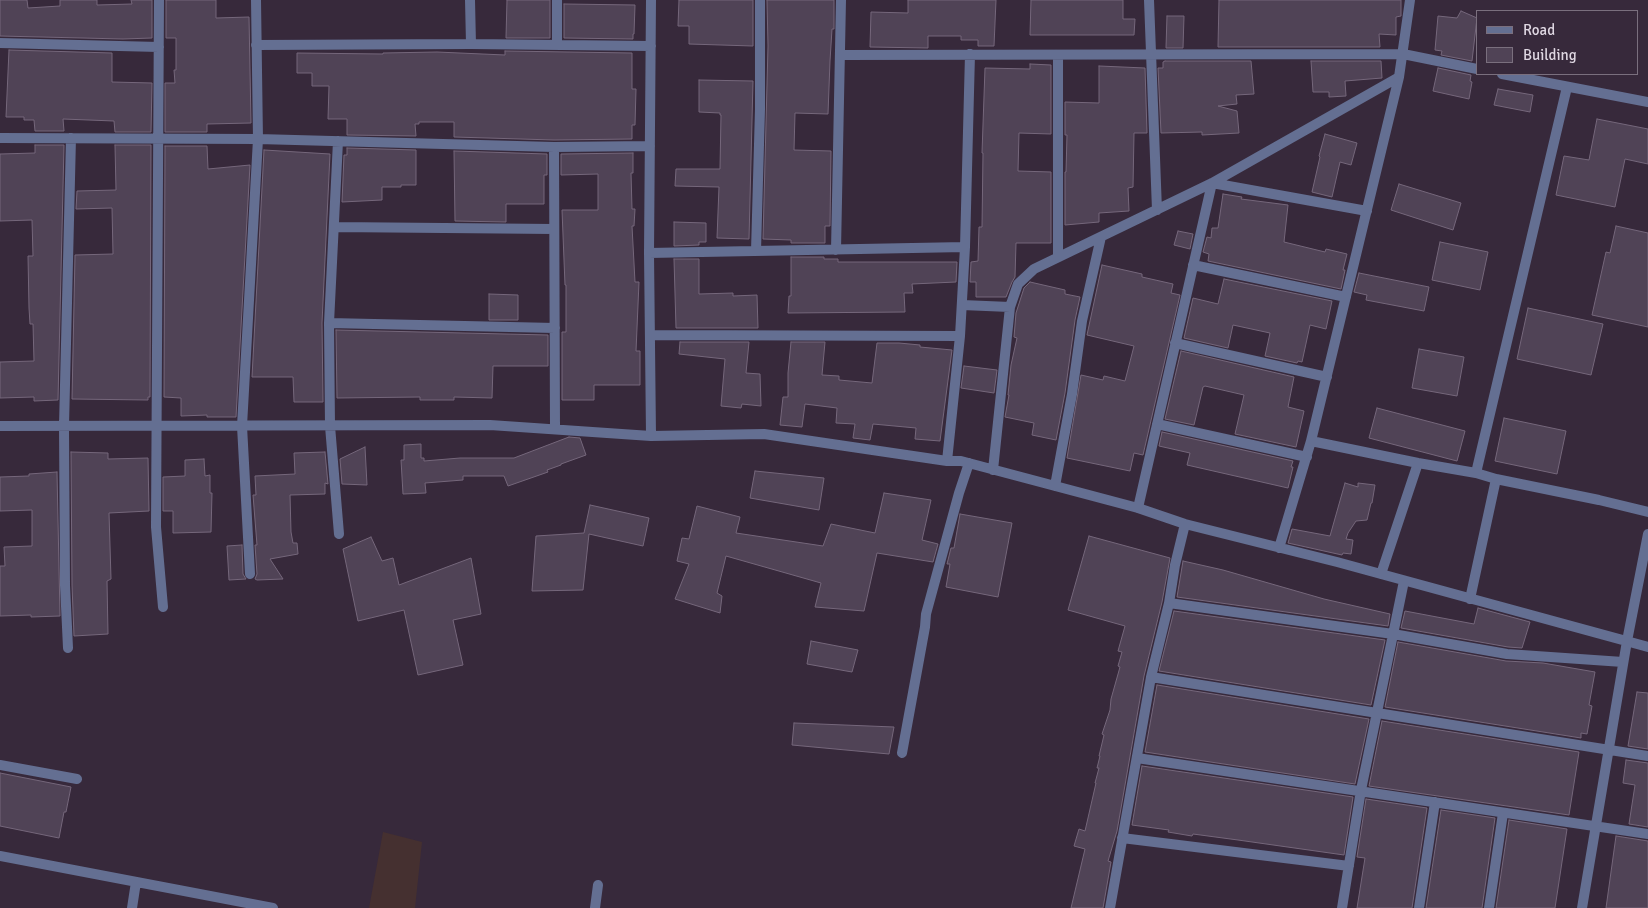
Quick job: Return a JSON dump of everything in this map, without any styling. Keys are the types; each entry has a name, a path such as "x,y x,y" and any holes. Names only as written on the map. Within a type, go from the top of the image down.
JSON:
{"street":[{"path":"159,0 156,527 163,607"},
{"path":"250,574 242,426 258,139 256,0"},
{"path":"470,0 471,44"},
{"path":"557,0 557,45"},
{"path":"651,0 649,253 651,436"},
{"path":"756,251 760,109 760,0"},
{"path":"836,250 841,0"},
{"path":"1149,0 1157,210"},
{"path":"1279,548 1311,441 1367,211 1399,77 1410,0"},
{"path":"0,43 159,47"},
{"path":"256,45 471,44 651,46"},
{"path":"946,461 962,305 970,54"},
{"path":"1058,54 1058,257"},
{"path":"840,55 1403,54 1476,69"},
{"path":"1507,75 1648,102"},
{"path":"993,470 1010,307 1018,284 1034,269 1212,183 1399,77"},
{"path":"1476,472 1567,87"},
{"path":"0,138 258,139 554,147 650,146"},
{"path":"68,648 65,585 64,426 71,138"},
{"path":"338,141 330,323 330,426 339,534"},
{"path":"554,147 555,429"},
{"path":"1212,183 1367,211"},
{"path":"1138,508 1212,183"},
{"path":"334,227 554,229"},
{"path":"1055,486 1072,394 1082,321 1101,237"},
{"path":"649,253 965,247"},
{"path":"1193,265 1346,297"},
{"path":"962,305 1010,307"},
{"path":"330,323 555,328"},
{"path":"650,335 960,336"},
{"path":"1175,343 1327,377"},
{"path":"1157,424 1307,456"},
{"path":"0,426 490,425 651,436 764,434 946,461 961,461 1138,508 1185,524 1381,574 1648,647"},
{"path":"1311,441 1418,463 1476,472 1496,479 1648,512"},
{"path":"902,754 926,614 969,463"},
{"path":"1381,574 1418,463"},
{"path":"1470,599 1496,479"},
{"path":"1110,908 1151,677 1169,604 1175,565 1185,524"},
{"path":"1582,908 1626,641 1648,534"},
{"path":"1342,908 1361,790 1404,581"},
{"path":"1169,604 1393,634 1507,654 1623,662"},
{"path":"1151,677 1648,756"},
{"path":"1137,758 1648,834"},
{"path":"0,765 77,779"},
{"path":"1419,908 1435,802"},
{"path":"1489,908 1503,813"},
{"path":"1122,838 1349,866"},
{"path":"0,856 273,908"},
{"path":"132,908 136,882"},
{"path":"595,908 598,885"}],"shaded area":[{"path":"383,832 422,842 415,908 369,908"}],"building":[{"path":"0,0 27,0 28,8 60,6 60,0 97,0 97,5 132,4 131,0 152,0 152,38 0,36"},
{"path":"166,0 216,0 216,18 249,17 251,123 207,124 207,132 165,132 165,83 175,83 174,70 176,70 176,38 166,38"},
{"path":"507,0 550,0 550,38 506,38"},
{"path":"679,0 753,0 753,46 689,44 689,26 678,26"},
{"path":"767,0 834,0 834,29 832,29 828,114 795,113 794,150 831,151 830,226 825,226 825,243 791,243 791,240 763,239 768,46"},
{"path":"908,0 996,0 994,46 978,46 978,40 961,40 961,36 928,36 928,48 870,47 871,12 908,13"},
{"path":"1031,0 1123,0 1123,19 1135,19 1134,35 1030,35"},
{"path":"1219,0 1401,0 1401,16 1396,17 1396,35 1379,34 1380,47 1218,47"},
{"path":"564,4 635,5 633,39 564,38"},
{"path":"1461,11 1476,18 1472,61 1441,55 1442,51 1435,50 1438,16 1457,18"},
{"path":"1167,16 1184,16 1183,48 1166,48"},
{"path":"9,50 112,53 112,82 152,83 151,132 115,132 114,121 63,119 64,131 35,131 34,120 24,120 24,117 6,117"},
{"path":"505,51 632,53 632,89 636,89 635,125 632,125 632,139 554,140 454,137 454,122 419,122 419,124 415,124 416,136 347,135 347,119 328,119 329,86 312,86 312,73 297,73 297,53 383,54 437,52 505,55"},
{"path":"1251,61 1254,94 1236,95 1237,104 1218,106 1237,111 1239,133 1202,135 1202,132 1161,133 1158,68 1163,68 1163,62"},
{"path":"1311,61 1381,61 1382,78 1345,81 1346,96 1329,97 1329,92 1313,92"},
{"path":"1030,64 1051,65 1051,134 1019,133 1018,171 1051,172 1051,243 1016,243 1015,277 1006,297 976,297 976,282 970,282 971,262 978,261 979,227 982,227 985,68 1030,69"},
{"path":"1099,66 1145,68 1147,133 1134,133 1133,187 1128,188 1129,211 1099,213 1099,222 1065,225 1067,135 1065,135 1065,102 1099,103"},
{"path":"1438,68 1471,75 1470,81 1472,82 1469,99 1433,91"},
{"path":"699,80 753,81 749,239 717,238 719,187 675,186 676,169 720,169 721,115 720,113 699,112"},
{"path":"1498,89 1533,95 1530,112 1494,105"},
{"path":"1597,119 1648,129 1648,164 1625,159 1615,207 1556,195 1564,156 1589,160"},
{"path":"1325,134 1357,143 1351,165 1340,162 1332,197 1312,192"},
{"path":"35,145 64,145 58,400 34,401 34,397 0,398 0,362 34,361 33,324 30,324 29,308 28,256 33,256 32,220 0,221 0,154 35,153"},
{"path":"115,145 151,145 150,397 148,397 148,400 72,399 75,255 113,254 112,208 76,209 77,191 116,190"},
{"path":"165,146 207,146 208,169 250,165 236,417 181,416 181,398 164,397"},
{"path":"347,148 416,150 416,185 382,187 382,200 342,202 344,155 347,155"},
{"path":"264,150 330,154 322,323 323,402 294,402 293,377 252,377"},
{"path":"454,151 547,154 547,175 544,175 544,204 506,204 506,222 455,221"},
{"path":"633,153 633,173 631,173 632,209 635,209 634,226 632,226 635,282 639,282 636,351 640,351 640,385 594,385 594,400 562,400 562,332 566,332 566,285 562,210 598,210 598,174 561,175 561,154"},
{"path":"1399,184 1461,203 1453,230 1391,210"},
{"path":"1223,194 1242,197 1241,199 1288,205 1284,242 1325,252 1326,249 1347,254 1341,289 1208,261 1209,254 1203,252 1207,237 1211,238 1212,228 1218,228"},
{"path":"674,222 706,223 706,242 699,242 699,245 674,246"},
{"path":"1616,226 1648,233 1648,327 1592,315 1606,252 1610,253"},
{"path":"1178,231 1193,234 1190,249 1174,245"},
{"path":"1440,242 1488,252 1480,290 1432,280"},
{"path":"791,257 824,257 824,259 838,259 838,262 957,262 956,282 912,284 913,293 904,293 905,312 788,313 789,296 791,296"},
{"path":"674,259 699,259 699,294 733,293 733,296 757,295 758,328 676,328"},
{"path":"1102,265 1142,274 1142,277 1173,284 1171,293 1180,295 1143,455 1134,453 1130,471 1067,458 1081,375 1103,380 1104,376 1125,381 1134,346 1087,335"},
{"path":"1359,273 1429,287 1424,311 1366,300 1367,295 1354,292"},
{"path":"1224,279 1332,301 1326,329 1310,325 1302,362 1298,361 1297,363 1265,356 1270,333 1233,325 1228,348 1184,338 1193,298 1218,304"},
{"path":"1030,282 1065,290 1065,294 1080,297 1056,440 1032,435 1034,423 1005,417 1011,365 1017,338 1014,337 1016,313 1024,288"},
{"path":"489,294 518,295 518,320 489,320"},
{"path":"1528,308 1603,324 1591,375 1517,359"},
{"path":"336,330 548,335 548,366 493,366 492,398 454,397 454,400 420,400 420,397 337,398"},
{"path":"680,342 749,342 746,373 760,374 761,406 742,404 741,408 721,406 725,359 679,354"},
{"path":"791,342 825,342 822,375 839,376 839,380 872,383 877,343 899,343 952,350 940,441 915,439 916,428 873,424 870,440 853,438 855,424 836,423 837,408 805,404 802,427 780,425 783,397 788,397"},
{"path":"1419,349 1464,357 1457,396 1412,388"},
{"path":"1181,351 1294,377 1288,407 1304,411 1296,447 1235,434 1244,395 1205,386 1203,387 1194,425 1165,419"},
{"path":"964,366 997,370 994,393 961,388"},
{"path":"1377,408 1465,431 1457,461 1369,438"},
{"path":"1504,418 1566,431 1557,474 1495,461"},
{"path":"1162,432 1293,461 1288,488 1187,465 1190,453 1159,446"},
{"path":"569,437 580,438 586,455 547,470 548,472 508,486 504,476 463,476 463,480 425,483 426,493 403,494 401,460 404,460 404,445 421,444 421,458 424,458 424,461 460,458 514,458"},
{"path":"365,447 367,485 342,484 340,459"},
{"path":"71,452 108,453 108,459 148,458 149,511 109,513 111,579 107,581 108,634 74,636"},
{"path":"325,452 328,484 325,483 325,494 290,495 291,532 293,543 297,543 298,554 270,559 283,579 255,579 257,574 255,545 257,545 253,495 256,495 255,476 295,474 294,453"},
{"path":"204,459 205,476 210,475 210,493 212,493 211,532 173,533 173,511 163,511 163,477 185,476 185,460"},
{"path":"755,471 824,478 819,510 750,498"},
{"path":"57,472 60,616 0,616 0,566 5,566 4,547 32,546 32,510 0,511 0,477 29,476 29,474"},
{"path":"1345,483 1358,487 1358,483 1375,485 1367,520 1356,521 1348,533 1346,539 1353,540 1351,554 1343,553 1342,555 1288,543 1292,529 1330,536"},
{"path":"884,493 931,500 922,540 938,544 933,562 877,553 864,611 815,607 821,583 726,556 717,593 722,596 720,613 675,599 689,564 677,561 682,538 689,539 697,506 740,517 736,533 823,546 831,524 875,533"},
{"path":"590,505 649,518 643,546 589,534 583,590 532,591 536,536 584,533"},
{"path":"960,514 1012,523 998,597 946,587 950,564 947,564 951,548 954,548"},
{"path":"1089,536 1170,558 1162,602 1144,676 1117,831 1108,861 1111,862 1103,908 1071,908 1085,849 1074,846 1079,829 1085,831 1099,768 1097,768 1104,735 1102,734 1120,667 1118,666 1122,652 1118,651 1125,626 1068,610"},
{"path":"371,537 382,561 393,558 399,585 471,558 481,614 453,620 463,665 418,675 404,610 358,621 343,549"},
{"path":"242,545 243,574 246,579 229,580 227,546"},
{"path":"1183,561 1223,570 1324,599 1390,614 1388,626 1177,597"},
{"path":"1478,608 1530,622 1522,648 1401,628 1405,611 1474,624"},
{"path":"1174,611 1385,640 1371,705 1159,671"},
{"path":"811,641 858,650 852,672 807,664"},
{"path":"1398,642 1506,661 1543,663 1595,672 1589,705 1592,706 1587,734 1581,733 1581,738 1385,707"},
{"path":"1157,685 1369,719 1355,784 1145,752"},
{"path":"1637,692 1648,693 1648,749 1628,746"},
{"path":"1382,721 1579,752 1569,815 1369,786"},
{"path":"794,723 894,727 889,754 792,745"},
{"path":"1626,760 1648,763 1648,827 1629,824 1635,785 1623,783"},
{"path":"1142,766 1353,797 1344,855 1193,834 1192,836 1168,832 1169,830 1132,825"},
{"path":"0,773 71,787 59,838 0,826"},
{"path":"1366,799 1427,808 1412,908 1357,908 1365,858 1357,857"},
{"path":"1441,810 1495,818 1482,908 1426,908"},
{"path":"1509,820 1567,829 1555,908 1496,908"},
{"path":"1616,836 1648,841 1648,908 1606,908"}]}
